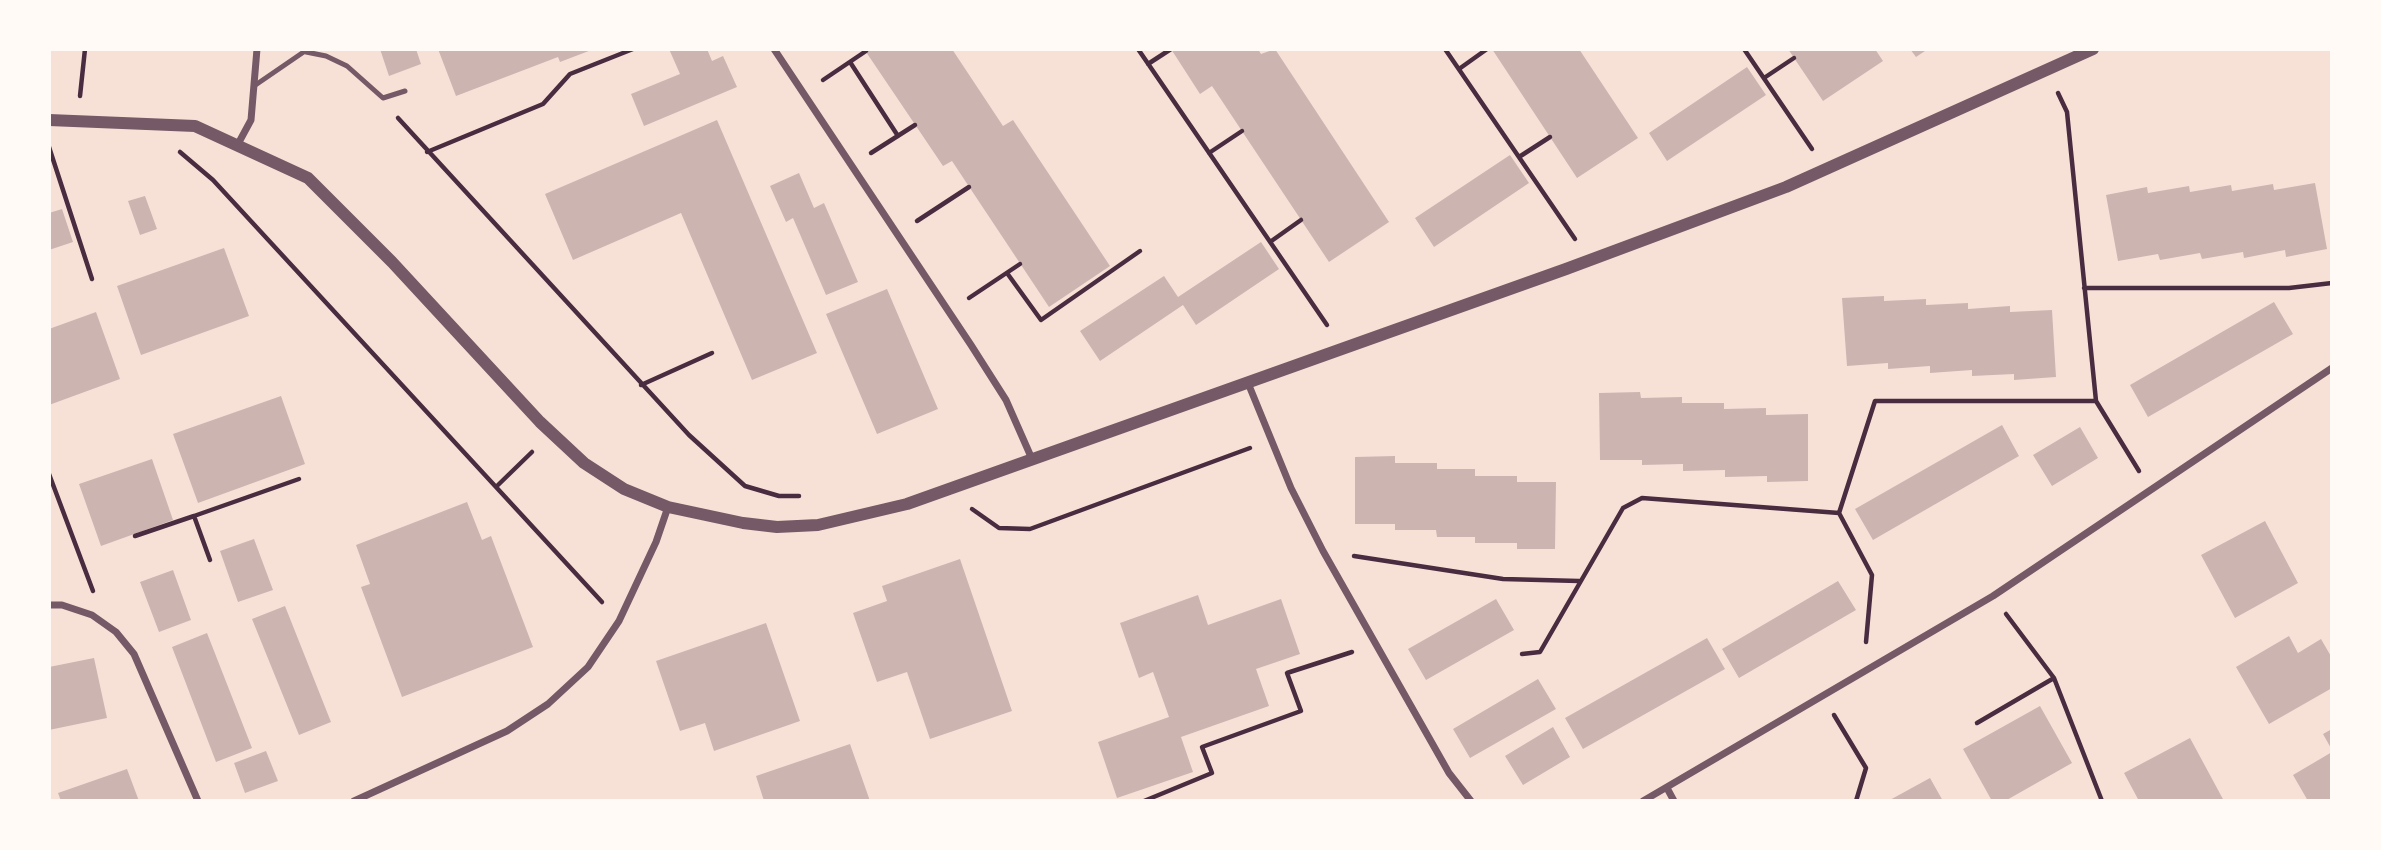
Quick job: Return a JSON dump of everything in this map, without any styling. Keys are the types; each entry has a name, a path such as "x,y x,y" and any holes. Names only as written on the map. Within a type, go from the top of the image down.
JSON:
{"street":[{"path":"238,144 251,120 257,49"},
{"path":"774,49 1006,400 1032,459"},
{"path":"49,120 195,126 307,178 392,262 540,422 584,463 625,489 667,507 743,523 777,527 818,525 907,505 1590,260 1826,170 2093,49"},
{"path":"1643,801 1993,596 2332,369"},
{"path":"1248,383 1270,440 1323,551 1449,773 1471,801"},
{"path":"354,801 507,731 548,704 588,667 619,621 656,542 667,507"},
{"path":"49,605 62,605 92,615 106,625 134,654 198,801"},
{"path":"1667,788 1674,801"}],"lane":[{"path":"254,86 307,51 347,66 383,99 404,91"}],"path":[{"path":"77,121 85,49"},
{"path":"426,152 543,104 570,74 633,49"},
{"path":"803,93 864,53 858,49"},
{"path":"1138,49 1343,349"},
{"path":"1148,64 1171,49"},
{"path":"1445,49 1590,260"},
{"path":"1459,69 1487,49"},
{"path":"1744,49 1826,170"},
{"path":"1764,78 1794,58"},
{"path":"850,62 898,136"},
{"path":"2054,85 2067,112 2096,401 2151,490"},
{"path":"383,99 426,152 549,280 641,385 745,486 779,496 803,496"},
{"path":"147,124 213,180 498,485 619,621"},
{"path":"852,165 915,125"},
{"path":"1209,153 1242,131"},
{"path":"1519,157 1550,137"},
{"path":"49,147 93,279"},
{"path":"898,234 969,187"},
{"path":"1270,242 1301,220"},
{"path":"1007,272 1041,320 1140,251"},
{"path":"949,312 1020,264"},
{"path":"2084,288 2290,288 2332,283"},
{"path":"641,385 712,353"},
{"path":"1863,672 1872,575 1839,513 1875,401 2096,401"},
{"path":"957,486 974,514 986,522 999,528 1030,529 1270,440"},
{"path":"49,474 106,625"},
{"path":"135,536 299,479"},
{"path":"1522,654 1541,652 1579,581 1623,508 1642,498 1839,513"},
{"path":"194,516 210,560"},
{"path":"1323,551 1503,579 1579,581"},
{"path":"1993,596 2053,678 2102,801"},
{"path":"1144,801 1212,773 1202,747 1301,711 1287,673 1376,644"},
{"path":"1977,723 2053,678"},
{"path":"1823,696 1866,768 1856,801"}],"building":[{"path":"380,49 416,49 421,64 389,76"},
{"path":"438,49 594,49 560,62 558,57 456,96"},
{"path":"669,49 707,49 712,61 723,56 737,87 644,126 631,94 680,74"},
{"path":"864,49 952,49 1003,126 1013,120 1110,266 1049,307 952,161 943,166"},
{"path":"1171,49 1258,49 1261,54 1275,49 1389,222 1329,262 1212,86 1200,94"},
{"path":"1492,49 1579,49 1638,138 1577,178"},
{"path":"1788,49 1875,49 1883,61 1823,101"},
{"path":"1910,49 1928,49 1916,57"},
{"path":"1747,67 1766,95 1667,161 1649,133"},
{"path":"717,120 817,353 752,380 681,213 573,260 545,194"},
{"path":"1510,155 1529,183 1434,247 1415,218"},
{"path":"799,173 814,208 824,203 858,282 826,295 793,218 786,222 770,186"},
{"path":"2315,183 2327,249 2286,257 2285,250 2244,258 2243,252 2202,259 2200,253 2160,260 2158,254 2118,261 2106,195 2147,187 2148,193 2189,186 2190,192 2231,185 2232,191 2273,184 2274,190"},
{"path":"145,196 157,229 140,235 128,201"},
{"path":"62,209 73,242 49,250 49,213"},
{"path":"1261,242 1279,269 1196,325 1183,305 1100,361 1080,331 1164,276 1178,297"},
{"path":"224,248 249,316 141,355 117,286"},
{"path":"887,289 938,409 877,434 826,314"},
{"path":"1884,296 1884,301 1926,299 1926,305 1968,303 1968,309 2010,306 2010,312 2052,310 2056,377 2014,380 2014,374 1972,376 1972,370 1930,373 1930,366 1888,369 1888,363 1847,366 1842,298"},
{"path":"2274,302 2293,334 2148,417 2130,385"},
{"path":"96,312 120,379 49,405 49,329"},
{"path":"1640,392 1641,398 1682,397 1682,403 1724,403 1724,409 1766,408 1766,415 1808,414 1808,481 1767,482 1767,476 1725,477 1725,470 1683,471 1683,464 1642,465 1642,460 1600,460 1599,393"},
{"path":"281,396 305,464 198,503 173,434"},
{"path":"2002,425 2019,456 1873,540 1855,509"},
{"path":"2080,427 2098,458 2052,486 2033,455"},
{"path":"1395,456 1395,463 1437,463 1437,469 1475,469 1475,476 1517,476 1517,482 1556,482 1555,549 1517,549 1517,543 1475,543 1475,537 1437,537 1436,530 1395,530 1395,524 1355,524 1355,457"},
{"path":"152,459 173,520 101,546 79,484"},
{"path":"467,502 482,540 491,536 533,647 402,697 361,587 370,584 356,545"},
{"path":"2265,521 2298,583 2235,618 2201,555"},
{"path":"254,539 273,590 238,602 220,551"},
{"path":"960,559 1012,711 930,739 907,672 877,682 853,613 887,601 882,586"},
{"path":"173,570 191,620 159,632 140,582"},
{"path":"1838,581 1856,610 1739,678 1722,649"},
{"path":"1198,595 1208,625 1281,599 1300,654 1256,669 1269,706 1181,737 1193,772 1117,798 1098,742 1169,717 1153,672 1139,678 1120,623"},
{"path":"1496,599 1514,630 1426,680 1408,649"},
{"path":"285,606 331,722 299,735 252,619"},
{"path":"766,623 800,721 714,751 705,723 680,731 656,661"},
{"path":"207,633 252,748 216,762 172,647"},
{"path":"2289,636 2298,653 2321,639 2332,658 2332,688 2269,724 2236,667"},
{"path":"1707,638 1725,669 1583,749 1565,718"},
{"path":"94,658 107,718 49,730 49,667"},
{"path":"1538,679 1556,709 1470,758 1453,729"},
{"path":"2040,706 2072,763 2005,801 1992,801 1963,749"},
{"path":"1553,727 1570,757 1523,785 1505,756"},
{"path":"2332,729 2332,750 2323,734"},
{"path":"2190,738 2224,801 2139,801 2124,773"},
{"path":"850,744 870,801 764,801 756,776"},
{"path":"266,751 278,781 245,793 234,763"},
{"path":"2332,752 2332,801 2308,801 2293,775"},
{"path":"127,769 139,801 61,801 58,793"},
{"path":"1930,778 1943,801 1888,801"}]}
